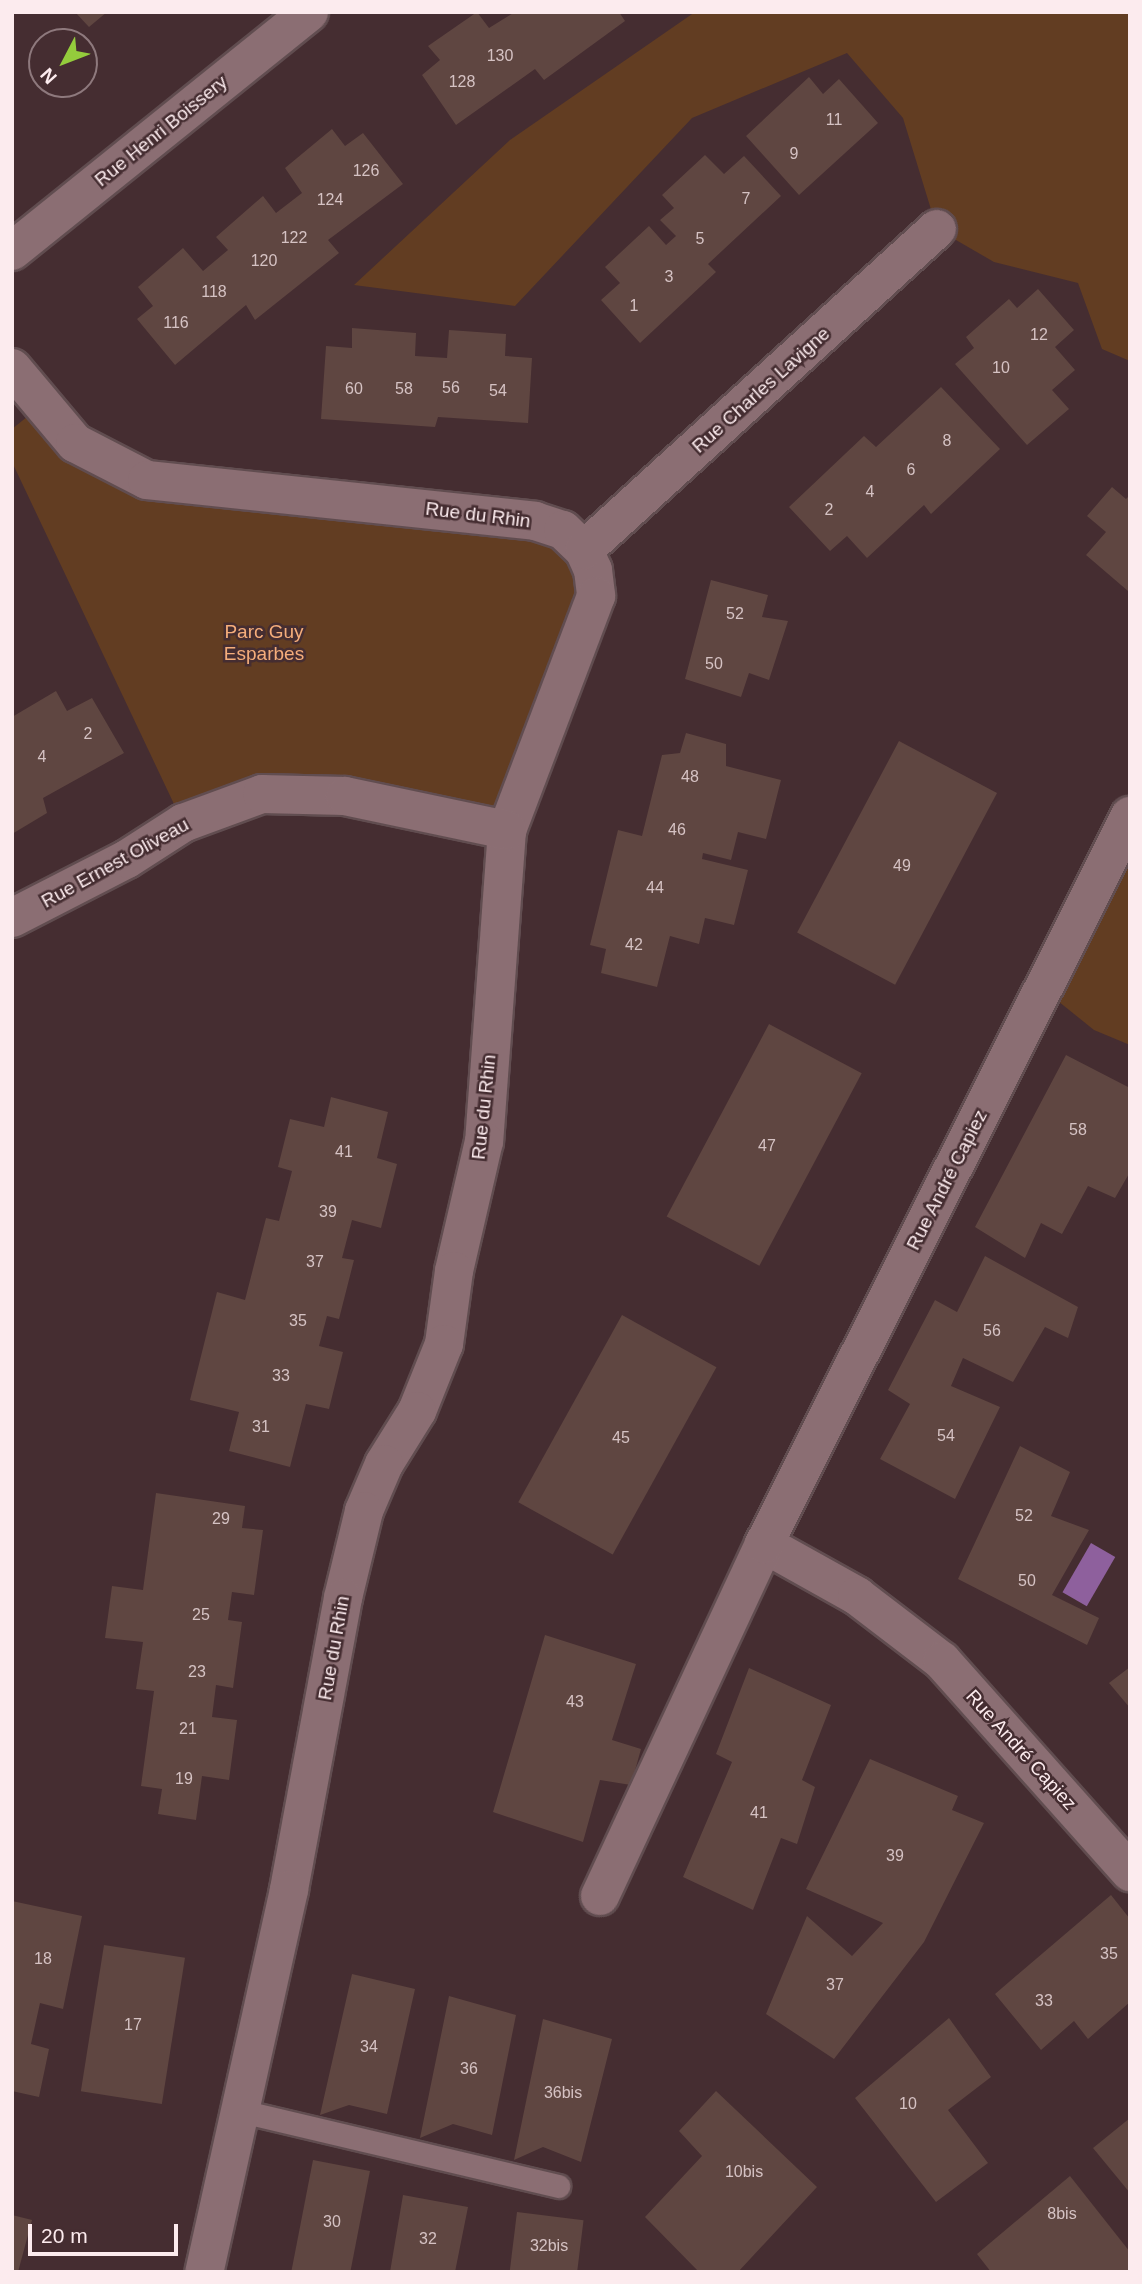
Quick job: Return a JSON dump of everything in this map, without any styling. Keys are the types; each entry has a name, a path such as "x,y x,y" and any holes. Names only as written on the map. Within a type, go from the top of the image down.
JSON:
{"street":[{"name":"Rue Henri Boissery","path":"12,251 309,12"},
{"name":"Rue Charles Lavigne","path":"584,550 937,229"},
{"name":"Rue du Rhin","path":"12,368 75,443 146,480 535,521 563,530 584,550 593,570 596,596 507,830 484,1141 454,1271 444,1344 416,1411 384,1464 364,1511 343,1598 289,1890 242,2111 204,2272"},
{"name":"Rue Ernest Oliveau","path":"12,918 127,859 183,823 262,794 345,796 507,830"},
{"name":"Rue André Capiez","path":"600,1896 764,1544 1130,816"},
{"name":"Rue André Capiez","path":"764,1544 857,1596 942,1661 1130,1872"}],"lane":[{"path":"242,2111 558,2186"}],"green space":[{"path":"695,12 1130,12 1130,361 1102,349 1078,283 994,262 937,229 903,118 847,53 692,118 515,306 354,285 510,140"},
{"name":"Parc Guy Esparbes","path":"43,404 111,464 535,521 593,570 507,830 345,796 183,823 12,462 12,429"},
{"path":"1130,816 1130,1045 1094,1030 1043,989"}],"shaded area":[{"path":"1091,1543 1115,1557 1087,1606 1062,1592"}],"building":[{"path":"75,12 107,12 89,27"},
{"path":"477,12 489,28 515,12 619,12 625,21 544,80 535,69 456,125 422,75 440,60 428,46"},
{"path":"809,77 823,94 839,79 878,123 799,195 746,136"},
{"path":"332,129 345,146 363,133 403,184 328,240 339,253 255,320 246,305 175,365 137,319 153,306 138,287 183,248 203,271 228,250 216,237 263,196 276,213 302,193 285,168"},
{"path":"705,155 724,174 744,156 781,196 708,264 716,272 640,343 601,300 620,283 605,267 649,226 666,245 676,236 660,220 674,208 662,195"},
{"path":"1038,289 1074,330 1055,347 1075,370 1052,390 1069,409 1027,445 955,364 974,348 966,337 1009,299 1017,308"},
{"path":"352,328 416,333 415,356 447,358 449,330 506,334 505,356 532,358 528,423 438,417 435,427 321,419 326,346 352,348"},
{"path":"941,387 1000,449 931,514 924,505 867,558 847,536 830,551 789,507 864,436 876,447"},
{"path":"1112,487 1126,499 1130,495 1128,591 1086,555 1106,532 1087,516"},
{"path":"711,580 768,595 762,617 788,621 769,680 749,673 741,697 685,679"},
{"path":"56,691 67,711 92,698 124,753 43,798 47,813 12,834 12,717"},
{"path":"686,733 726,744 726,766 781,780 766,839 738,832 731,860 703,853 702,859 748,870 734,925 705,918 699,944 670,936 657,987 601,973 606,949 590,945 618,830 642,836 662,755 680,753"},
{"path":"899,741 997,793 895,985 797,933"},
{"path":"769,1024 862,1073 759,1266 667,1216"},
{"path":"1066,1055 1130,1088 1130,1172 1115,1198 1088,1186 1062,1234 1041,1223 1025,1258 975,1227"},
{"path":"331,1097 388,1112 377,1158 397,1164 381,1228 352,1220 342,1258 354,1260 339,1319 327,1316 319,1346 343,1352 329,1409 306,1404 290,1467 229,1451 239,1412 190,1400 217,1292 245,1300 266,1218 279,1221 292,1171 278,1167 290,1119 324,1127"},
{"path":"985,1256 1078,1307 1068,1338 1045,1327 1013,1382 963,1358 951,1386 1000,1407 955,1499 880,1459 910,1404 888,1390 935,1300 957,1312"},
{"path":"622,1315 716,1367 613,1555 518,1502"},
{"path":"1020,1446 1070,1472 1051,1516 1089,1530 1052,1595 1099,1618 1087,1645 958,1579"},
{"path":"156,1493 245,1506 242,1528 263,1530 254,1595 232,1592 228,1620 242,1622 233,1688 216,1685 212,1717 237,1720 229,1780 202,1776 196,1820 158,1814 162,1789 141,1786 154,1691 136,1689 143,1642 105,1638 112,1586 143,1590"},
{"path":"545,1635 636,1664 612,1740 641,1749 631,1785 600,1780 583,1842 493,1812"},
{"path":"1130,1667 1130,1708 1109,1683"},
{"path":"749,1668 831,1705 802,1780 815,1787 797,1844 781,1838 753,1910 683,1877 732,1762 716,1754"},
{"path":"870,1759 958,1796 952,1810 984,1823 924,1942 834,2059 766,2014 807,1916 852,1956 883,1923 806,1889"},
{"path":"1111,1895 1130,1919 1130,2002 1088,2039 1074,2021 1041,2050 995,1994"},
{"path":"12,1901 82,1916 63,2009 40,2003 31,2044 49,2049 39,2097 12,2091"},
{"path":"104,1945 185,1958 162,2104 81,2091"},
{"path":"352,1974 415,1989 387,2114 349,2105 320,2115"},
{"path":"449,1996 516,2015 492,2135 453,2124 420,2138"},
{"path":"949,2018 991,2077 948,2110 988,2163 936,2202 855,2098"},
{"path":"543,2019 612,2039 581,2162 543,2147 514,2160"},
{"path":"716,2091 817,2187 738,2272 699,2272 645,2217 702,2156 679,2131"},
{"path":"1130,2118 1130,2193 1093,2148"},
{"path":"313,2160 370,2171 350,2272 291,2272"},
{"path":"1070,2176 1130,2252 1130,2271 991,2272 977,2254"},
{"path":"403,2195 468,2207 455,2272 390,2272"},
{"path":"517,2212 584,2220 577,2272 510,2272"},
{"path":"12,2215 32,2220 18,2272 12,2272"}]}
